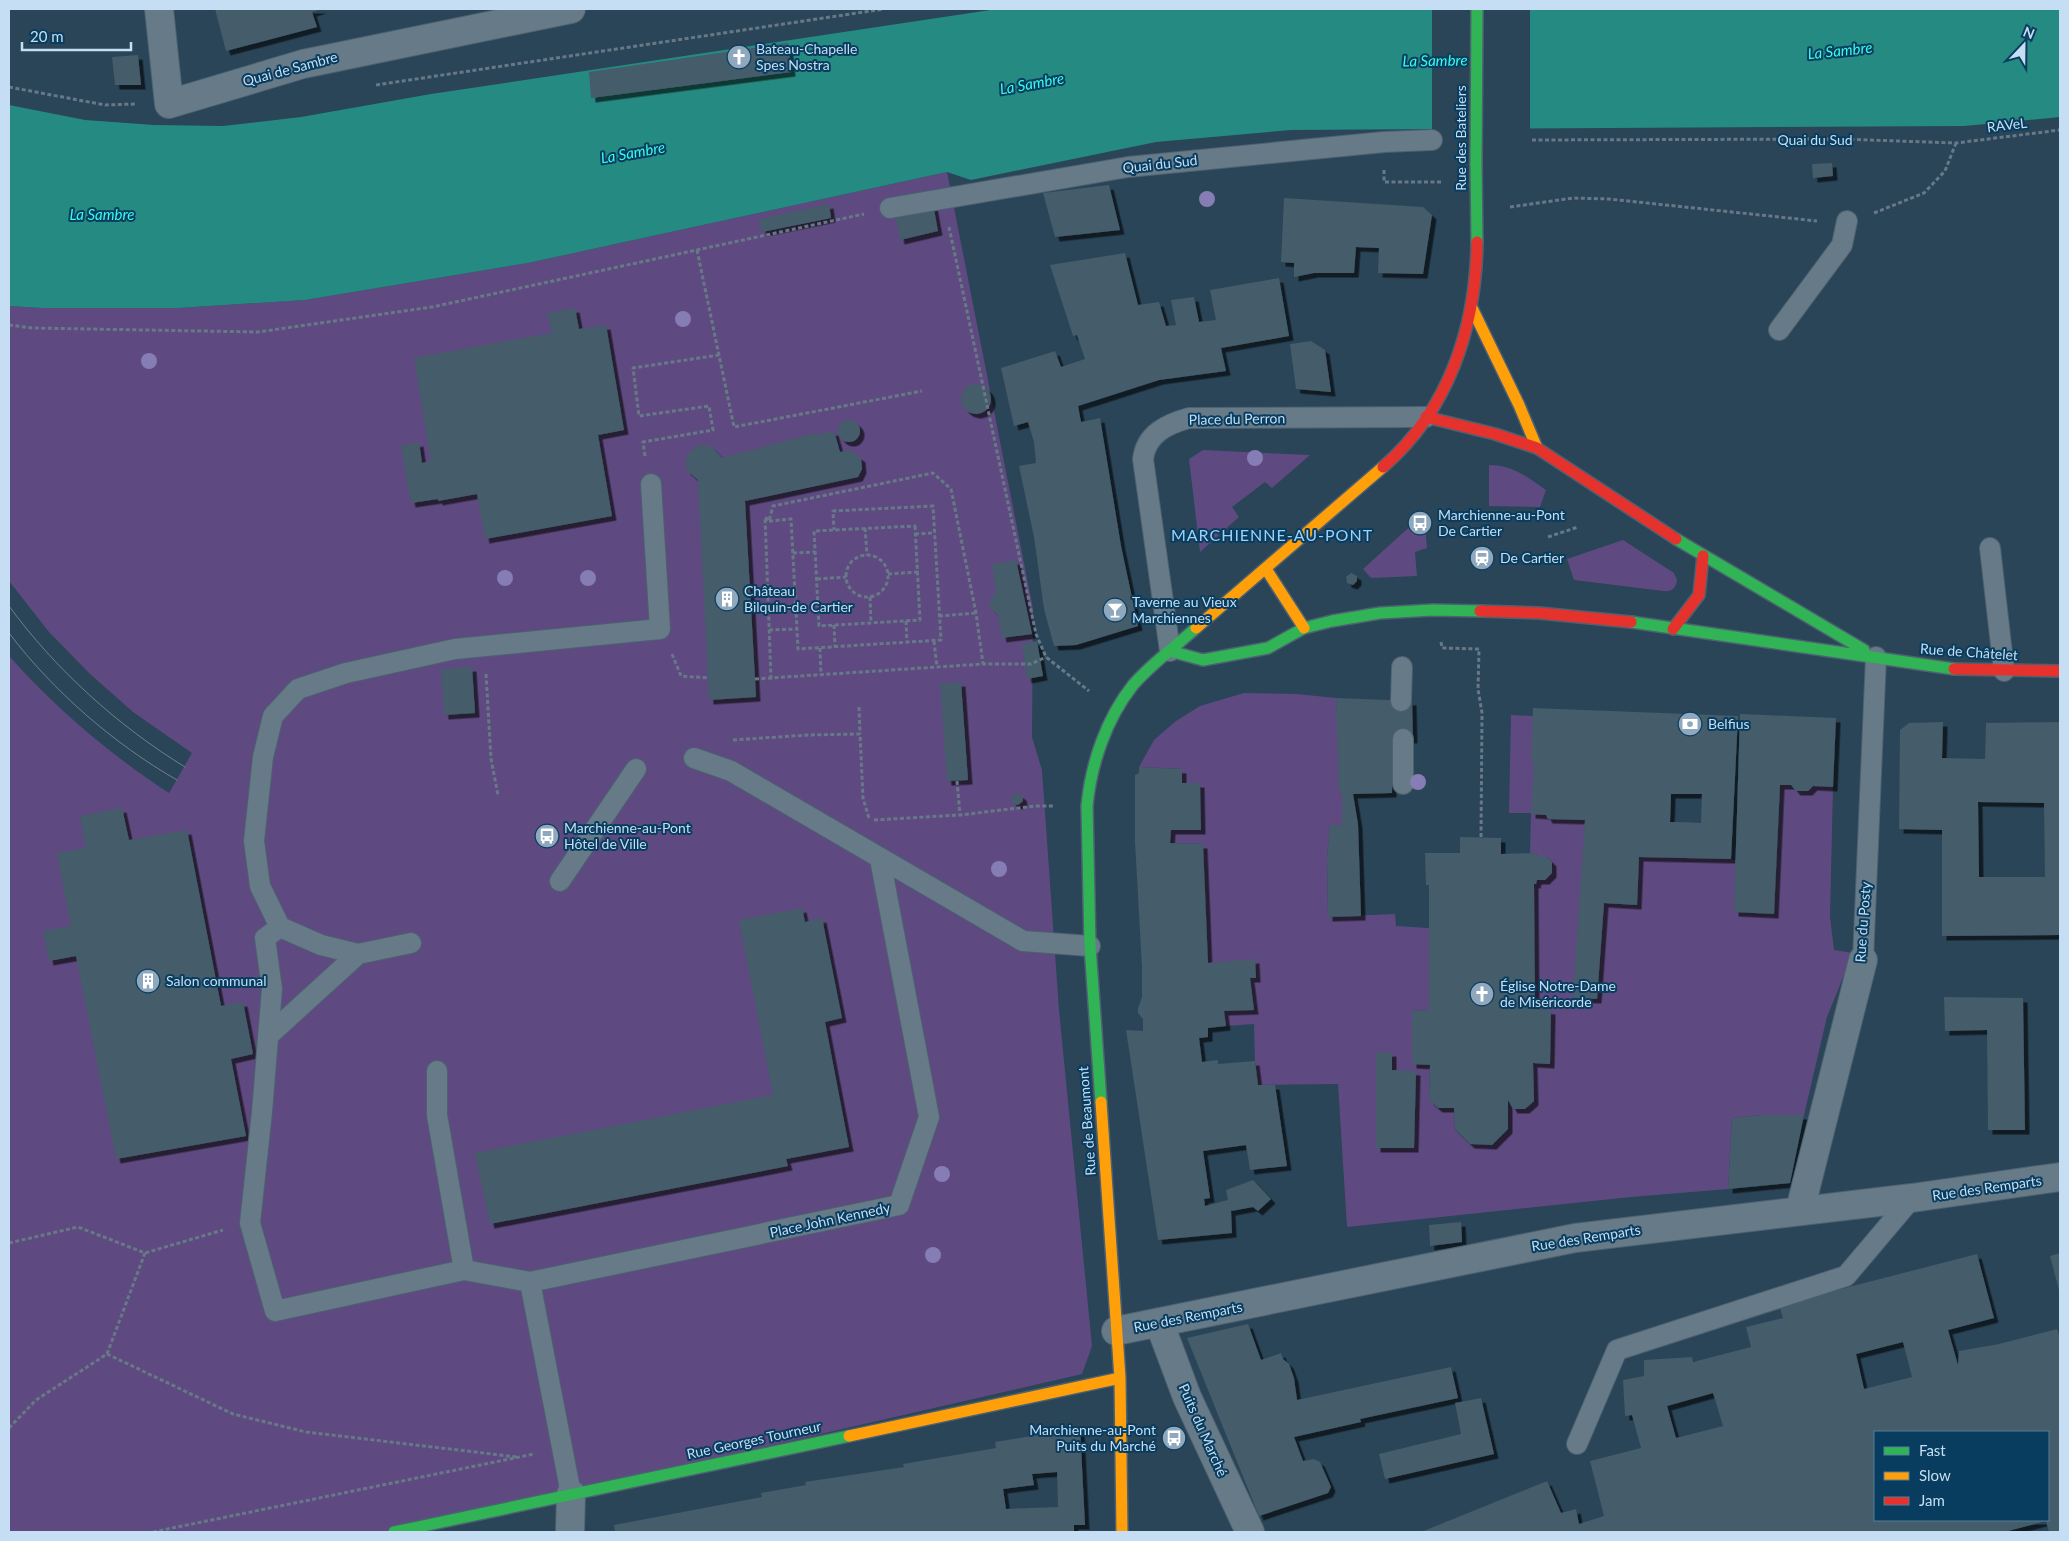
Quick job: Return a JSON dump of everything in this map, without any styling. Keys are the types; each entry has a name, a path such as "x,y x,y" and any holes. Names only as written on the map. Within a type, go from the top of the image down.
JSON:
{"main road":[{"name":"Rue des Bateliers","path":"1476,207 1477,9"},
{"path":"1115,712 1134,684 1390,461 1406,444 1447,383 1457,361 1472,308 1476,265 1476,207"},
{"path":"1472,308 1537,448"},
{"path":"1426,416 1495,434 1537,448 1703,556 1876,657"},
{"path":"1673,629 1699,595 1703,556"},
{"path":"1266,569 1304,628"},
{"name":"Rue de Châtelet","path":"1170,651 1203,660 1235,656 1268,648 1304,628 1332,620 1380,613 1449,610 1580,616 1962,670 2060,671"},
{"name":"Rue de Beaumont","path":"1115,712 1096,759 1089,787 1087,806 1090,946 1120,1378 1122,1532"},
{"name":"Rue Georges Tourneur","path":"394,1532 1120,1378"}],"street":[{"path":"159,9 169,104"},
{"name":"Quai de Sambre","path":"169,104 303,64 571,9"},
{"name":"Rue du Posty","path":"1800,1210 1863,960"},
{"name":"Rue des Remparts","path":"1116,1331 1574,1238 1912,1198 2060,1177"},
{"name":"Puits du Marché","path":"1159,1322 1187,1397 1248,1532"},
{"path":"570,1532 571,1494"}],"lane":[{"name":"Quai du Sud","path":"890,208 1128,166 1384,142 1432,140"},
{"path":"1779,330 1842,245 1847,221"},
{"name":"Place du Perron","path":"1170,651 1143,459 1144,449 1161,429 1173,422 1189,418 1426,416"},
{"path":"411,943 358,954 321,945 280,927 260,886 254,841 262,757 273,716 298,689 346,673 455,649 660,628 651,484"},
{"path":"1990,548 2004,671"},
{"name":"Rue du Posty","path":"1863,960 1876,657"},
{"path":"1401,701 1402,667"},
{"path":"1403,738 1403,784"},
{"path":"694,758 732,771 1023,941 1090,946"},
{"path":"560,881 636,769"},
{"name":"Place John Kennedy","path":"464,1270 530,1282 900,1205 929,1117 880,858"},
{"path":"280,927 265,938 272,988 262,1112 250,1223 275,1311 464,1270 437,1115 438,1070"},
{"path":"268,1036 358,954"},
{"path":"1578,1444 1617,1350 1846,1276 1912,1198"},
{"path":"530,1282 571,1494"}],"path":[{"path":"372,86 884,9"},
{"path":"9,87 105,105 169,104"},
{"name":"RAVeL","path":"1956,143 2060,130"},
{"name":"Quai du Sud","path":"1532,140 1840,139 1956,143"},
{"path":"1476,207 1518,207 1573,198 1609,199 1835,222 1847,221 1874,213 1924,193 1946,171 1956,143"},
{"path":"1384,166 1384,182 1431,182"},
{"path":"943,199 1036,634 1046,657 1115,712"},
{"path":"9,325 32,328 258,332 432,307 890,208"},
{"path":"697,250 734,427 922,391"},
{"path":"643,442 713,430 710,406 639,416 633,368 719,355"},
{"path":"769,521 773,506 933,473 951,489 976,614 983,664"},
{"path":"771,678 765,517 769,521 791,519 798,649 941,640 933,506 833,511 834,530"},
{"path":"915,526 920,620 819,626 814,531 834,530 915,526"},
{"path":"1548,537 1578,527"},
{"path":"865,528 867,555"},
{"path":"915,534 934,533"},
{"path":"793,553 815,552"},
{"path":"867,555 877,558 884,564 888,574 887,584 882,590 870,597 860,596 852,589 846,578 847,569 852,561 860,556 867,555"},
{"path":"888,574 918,572"},
{"path":"817,579 846,578"},
{"path":"870,597 871,623"},
{"path":"939,616 976,614"},
{"path":"906,621 908,642"},
{"path":"834,625 835,646"},
{"path":"660,628 681,676 709,678"},
{"path":"769,630 797,629"},
{"path":"934,641 937,667"},
{"path":"820,648 821,675"},
{"path":"1479,649 1478,690 1482,713 1480,837"},
{"path":"755,679 983,664 1031,664 1046,657"},
{"path":"488,688 491,759 498,795"},
{"path":"859,707 863,798 870,820 960,815 1034,806 1087,806"},
{"path":"724,740 860,734"},
{"path":"957,781 960,815"},
{"path":"9,1243 78,1227 146,1253 250,1223"},
{"path":"9,1428 36,1400 108,1354 146,1253"},
{"path":"108,1354 233,1414 306,1432 517,1457"},
{"path":"153,1532 562,1448"}],"shaded area":[{"path":"947,172 1033,609 1032,737 1042,770 1059,1010 1092,1346 1082,1374 394,1532 9,1532 9,656 27,676 84,730 125,763 169,793 192,753 133,712 90,674 49,632 9,581 9,306 41,308 179,308 305,300 528,263"},
{"path":"1203,450 1310,455 1272,488 1265,482 1232,507 1239,517 1200,552 1189,459"},
{"path":"1489,465 1512,469 1546,490 1540,507 1489,506"},
{"path":"1416,521 1425,526 1427,548 1415,552 1417,576 1371,578 1363,569"},
{"path":"1623,540 1674,573 1677,580 1674,588 1663,591 1574,580 1567,559"},
{"path":"1244,693 1297,694 1336,698 1342,826 1330,825 1327,858 1328,917 1395,914 1396,926 1429,928 1429,1010 1412,1011 1412,1063 1430,1065 1429,1100 1438,1108 1454,1108 1455,1130 1470,1144 1492,1145 1508,1129 1508,1101 1513,1109 1525,1109 1533,1101 1533,1063 1550,1063 1551,1010 1535,1009 1534,884 1536,884 1537,880 1545,880 1552,873 1552,862 1546,856 1536,856 1537,853 1530,853 1531,813 1509,813 1511,715 1533,716 1534,762 1671,794 1670,822 1701,823 1731,859 1736,860 1735,912 1774,914 1780,785 1791,785 1796,791 1807,791 1813,786 1833,787 1830,917 1834,950 1853,953 1827,1017 1804,1115 1761,1115 1732,1118 1728,1189 1631,1197 1347,1227 1338,1084 1258,1085 1254,1024 1226,1026 1224,1011 1254,1010 1250,978 1255,978 1208,963 1203,844 1170,843 1171,830 1201,830 1200,783 1182,783 1182,769 1139,767 1154,740 1176,721 1200,706"}],"water":[{"name":"La Sambre","path":"997,9 2060,9 2060,117 1964,126 1291,130 1156,142 971,180 947,172 528,263 305,300 179,308 41,308 9,306 9,105 85,120 154,125 223,126 301,117 431,94"}],"pier":[{"path":"1432,9 1530,9 1530,132 1432,132"}],"building":[{"path":"215,9 322,9 312,12 317,27 226,51"},
{"name":"Bateau-Chapelle Spes Nostra","path":"788,43 791,72 591,98 589,72"},
{"path":"138,55 141,85 115,85 112,57"},
{"path":"1832,163 1833,176 1813,178 1812,164"},
{"path":"1109,185 1120,230 1055,237 1043,193"},
{"path":"1284,198 1423,207 1432,215 1423,274 1378,273 1379,248 1356,247 1354,273 1314,273 1294,277 1294,263 1281,262"},
{"path":"829,204 831,218 762,232 759,219"},
{"path":"933,204 938,231 900,240 895,213"},
{"path":"1125,253 1138,305 1159,302 1166,326 1176,325 1171,300 1194,297 1199,322 1216,320 1210,290 1279,278 1289,336 1221,348 1226,371 1159,380 1078,406 1081,422 1100,418 1121,546 1138,626 1076,645 1054,646 1044,609 1034,537 1019,466 1036,463 1034,442 1028,422 1014,426 1001,368 1055,351 1061,367 1085,359 1077,335 1073,336 1050,265"},
{"path":"575,308 579,329 606,325 624,430 598,435 612,516 485,539 477,494 438,501 438,499 411,503 401,446 419,442 422,463 431,461 414,358 552,333 547,313"},
{"path":"1311,341 1325,350 1331,392 1296,389 1290,344"},
{"path":"976,384 987,388 991,399 987,410 976,414 965,410 961,399 965,388"},
{"path":"849,420 857,423 860,431 857,439 849,442 841,439 838,431 841,423"},
{"name":"Château Bilquin-de Cartier","path":"834,431 840,452 850,450 861,458 862,469 858,477 745,501 756,697 709,700 698,480 686,470 686,458 698,445 711,446 722,458 815,433 816,435"},
{"path":"1016,560 1032,634 1002,638 998,615 990,607 989,602 996,592 992,564"},
{"path":"1351,573 1357,576 1357,581 1353,585 1347,583 1346,577"},
{"path":"1037,641 1043,676 1027,679 1022,644"},
{"path":"472,667 475,713 444,715 441,669"},
{"path":"961,682 968,780 947,781 940,684"},
{"path":"1336,698 1412,701 1413,739 1393,738 1392,793 1353,794 1358,824 1361,916 1328,917 1327,858 1330,824 1342,826 1342,792 1339,792"},
{"path":"1533,708 1738,716 1731,859 1639,857 1637,905 1604,903 1597,999 1573,998 1585,820 1548,819 1546,815 1531,814 1534,762 1531,762","holes":["1671,794 1702,794 1701,823 1670,822"]},
{"path":"1740,714 1836,718 1833,787 1813,786 1808,791 1796,791 1791,785 1780,785 1774,914 1734,912"},
{"path":"1943,722 1942,758 1985,759 1986,723 2060,722 2060,935 1942,936 1942,830 1899,829 1900,730 1909,723","holes":["1978,802 2044,803 2045,877 1979,877"]},
{"path":"1139,767 1182,769 1182,783 1200,783 1201,830 1171,830 1170,843 1203,844 1208,963 1255,959 1256,978 1250,978 1254,1010 1224,1011 1226,1026 1208,1028 1208,1037 1199,1038 1202,1062 1218,1060 1218,1064 1255,1061 1258,1085 1275,1085 1287,1166 1250,1170 1246,1145 1203,1151 1210,1198 1204,1199 1205,1206 1228,1200 1226,1190 1253,1180 1271,1199 1258,1211 1253,1207 1231,1211 1232,1233 1158,1240 1126,1030 1143,1031 1143,1019 1138,1013 1142,997 1142,967 1135,842 1135,775 1139,773"},
{"path":"1017,793 1022,796 1023,801 1018,805 1012,803 1011,796"},
{"name":"Salon communal","path":"122,808 129,840 187,830 221,1006 243,1002 253,1054 231,1059 246,1136 116,1159 76,956 49,961 43,931 71,926 57,853 86,848 80,816"},
{"name":"Église Notre-Dame de Miséricorde","path":"1460,837 1501,838 1501,854 1537,853 1536,856 1546,856 1552,862 1552,873 1545,880 1537,880 1536,884 1534,884 1535,1009 1551,1010 1550,1064 1533,1063 1534,1101 1525,1109 1513,1109 1508,1100 1508,1129 1492,1145 1470,1144 1455,1129 1454,1108 1438,1108 1429,1100 1430,1065 1412,1064 1412,1011 1429,1010 1429,885 1426,885 1425,853 1460,853"},
{"path":"802,908 805,922 822,918 842,1018 825,1022 849,1147 786,1159 788,1166 490,1224 475,1153 773,1095 739,920"},
{"path":"1944,997 2023,998 2025,1130 1988,1130 1987,1030 1945,1031"},
{"path":"1392,1052 1392,1070 1416,1071 1414,1148 1376,1148 1376,1053"},
{"path":"1761,1115 1804,1115 1790,1183 1728,1189 1732,1118"},
{"path":"1461,1222 1462,1242 1430,1246 1429,1225"},
{"path":"2060,1253 2060,1294 2050,1256"},
{"path":"1977,1254 1994,1318 1948,1330 1958,1365 1959,1351 1999,1344 2057,1329 2060,1337 2060,1532 2049,1532 2046,1521 2004,1532 1421,1532 1547,1481 1561,1513 1576,1509 1579,1524 1604,1516 1590,1461 1641,1448 1632,1415 1625,1416 1623,1380 1644,1376 1644,1360 1692,1357 1693,1362 1751,1347 1746,1327 1783,1318 1779,1305","holes":["1903,1342 1912,1377 1864,1389 1856,1354","1713,1393 1723,1426 1676,1438 1667,1406"]},
{"path":"1248,1324 1261,1360 1281,1353 1283,1359 1289,1364 1294,1378 1297,1400 1451,1367 1458,1398 1360,1419 1361,1422 1294,1437 1303,1461 1314,1459 1320,1462 1331,1487 1328,1493 1259,1516 1187,1338"},
{"path":"1481,1398 1494,1454 1385,1479 1379,1454 1461,1434 1455,1403"},
{"path":"1080,1428 1085,1525 1074,1525 1074,1532 615,1532 614,1525 762,1497 761,1493 806,1485 805,1482 904,1467 903,1464 996,1448 995,1442","holes":["1057,1472 1058,1507 1006,1509 1003,1489 1034,1485 1032,1474"]}],"tram line":[{"path":"9,606 46,652 89,695 112,715 185,767"},
{"path":"9,633 45,675 86,715 130,750 177,780"}],"traffic: fast":[{"path":"1476,163 1477,9"},
{"path":"1476,163 1477,242"},
{"path":"1676,539 1864,650"},
{"path":"1170,651 1203,660 1268,648 1304,628 1332,621 1380,613 1433,610 1480,611"},
{"path":"1631,622 1954,669"},
{"path":"1101,1102 1090,946 1087,806 1092,774 1101,742 1123,698 1148,670 1196,628"},
{"path":"394,1532 849,1436"}],"traffic: slow":[{"path":"1472,308 1519,405 1537,448"},
{"path":"1196,628 1383,467"},
{"path":"1266,569 1304,628"},
{"path":"1101,1102 1120,1378 1122,1532"},
{"path":"849,1436 1120,1378"}],"traffic: jam":[{"path":"1383,467 1406,444 1425,420 1441,393 1454,365 1464,336 1471,305 1477,242"},
{"path":"1426,417 1495,434 1537,448 1676,539"},
{"path":"1673,629 1699,595 1703,556"},
{"path":"1480,611 1539,613 1631,622"},
{"path":"1954,669 2060,671"}],"place":[{"name":"Bateau-Chapelle Spes Nostra","path":"739,57"},
{"name":"Marchienne-au-Pont De Cartier","path":"1420,523"},
{"name":"De Cartier","path":"1482,558"},
{"name":"Château Bilquin-de Cartier","path":"727,599"},
{"name":"Taverne au Vieux Marchiennes","path":"1115,610"},
{"name":"Belfius","path":"1690,724"},
{"name":"Marchienne-au-Pont Hôtel de Ville","path":"547,836"},
{"name":"Salon communal","path":"148,981"},
{"name":"Église Notre-Dame de Miséricorde","path":"1482,994"},
{"name":"Marchienne-au-Pont Puits du Marché","path":"1174,1438"}],"district":[{"name":"MARCHIENNE-AU-PONT","path":"1272,535"}]}
